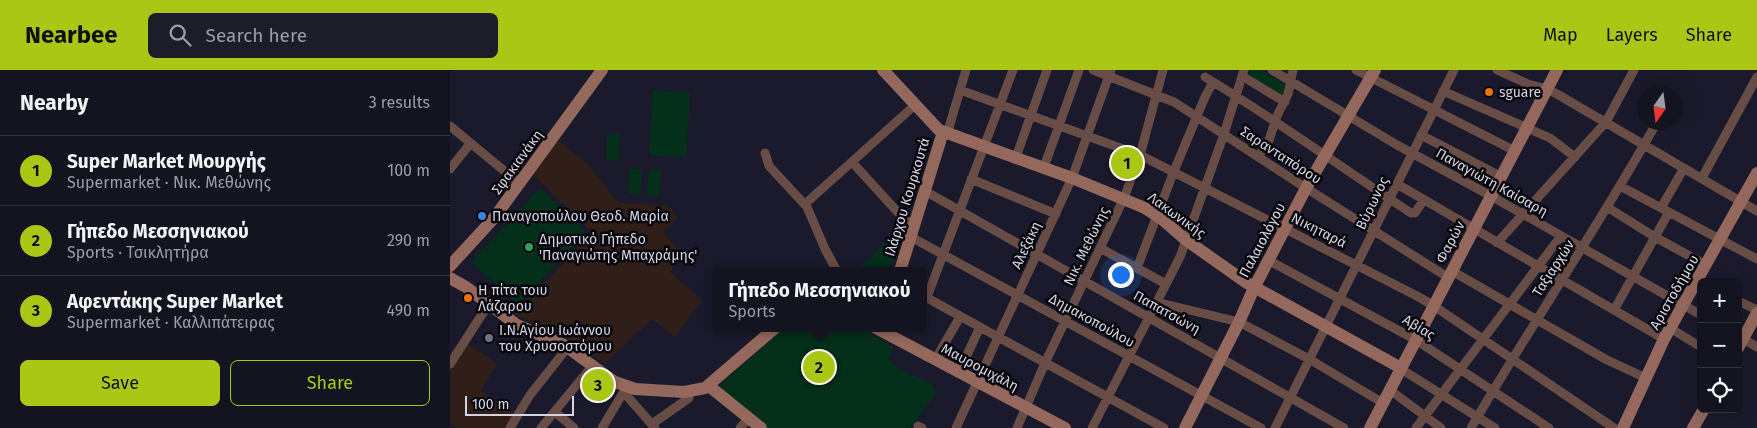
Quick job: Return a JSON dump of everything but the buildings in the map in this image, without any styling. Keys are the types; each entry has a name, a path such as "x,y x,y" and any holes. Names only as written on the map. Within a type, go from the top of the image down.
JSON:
{"main road":[{"name":"Σφακιανάκη","path":"450,266 488,226 602,70"},
{"name":"Λακωνικής","path":"883,70 938,129 1124,198 1157,216 1186,240 1254,288 1401,369"},
{"name":"Φαρών","path":"1370,428 1557,70"},
{"name":"Παλαιολόγου","path":"1184,428 1306,188 1373,74"},
{"name":"Ιλάρχου Κουρκουτά","path":"901,267 945,133"},
{"name":"Αριστοδήμου","path":"1701,278 1706,265 1757,174"},
{"path":"450,278 463,284 517,325 568,347 615,382 626,387 689,392 702,390 770,332"},
{"name":"Αριστοδήμου","path":"1623,428 1667,333 1697,286"},
{"path":"1742,338 1757,312"},
{"name":"Μαυρομιχάλη","path":"885,332 1065,428"},
{"path":"709,386 744,423 761,428"},
{"path":"1695,427 1702,413"}],"street":[{"path":"945,133 966,70"},
{"path":"1011,70 988,140 971,179 927,295 928,299 1164,428"},
{"path":"1016,157 1047,70"},
{"path":"1044,168 1079,70"},
{"name":"Σαρανταπόρου","path":"1092,70 1110,73 1174,102 1374,230 1450,274 1537,319 1607,360 1646,378"},
{"name":"Νικ. Μεθώνης","path":"1018,428 1045,363 1124,198 1140,155 1163,70"},
{"name":"Παναγιώτη Καίσαρη","path":"1272,70 1411,154 1491,196 1697,313"},
{"path":"1258,157 1269,140 1275,121 1285,102 1292,82 1293,70"},
{"path":"1356,70 1373,74 1434,109 1515,151"},
{"name":"Βύρωνος","path":"1275,428 1454,70"},
{"path":"1497,70 1528,84 1547,89 1757,211"},
{"path":"1497,243 1606,122 1634,70"},
{"name":"Αλεξάκη","path":"956,428 1072,178 1110,73"},
{"path":"1092,428 1166,284 1186,240 1237,96 1243,73 1285,102"},
{"path":"1702,178 1757,76"},
{"path":"1137,268 1197,116 1209,79 1275,121 1412,214 1423,200"},
{"name":"Νικηταρά","path":"960,90 1140,155 1356,265 1434,306 1614,428"},
{"path":"1443,91 1527,127 1555,141 1575,157"},
{"path":"805,204 915,105"},
{"path":"450,126 520,184"},
{"name":"Ταξιαρχών","path":"1472,428 1537,319 1607,208 1652,130"},
{"path":"1420,135 1502,177"},
{"path":"450,169 470,144"},
{"path":"765,153 769,166 805,204 835,267"},
{"name":"Δημακοπούλου","path":"852,162 903,218 912,231 943,254 1261,428"},
{"path":"1614,310 1655,237 1684,168"},
{"path":"971,179 1056,214"},
{"path":"1397,184 1614,310 1697,345"},
{"path":"1620,186 1757,259"},
{"name":"Παπατσώνη","path":"925,191 1344,428"},
{"path":"1607,208 1706,265"},
{"path":"1416,428 1562,236"},
{"path":"1100,248 1166,284"},
{"name":"Αβίας","path":"1268,260 1416,340 1549,428"},
{"path":"1156,302 1239,322 1309,359 1383,403"},
{"path":"1742,303 1757,312"},
{"path":"450,362 488,304"},
{"path":"935,360 960,317"},
{"path":"959,372 980,328"},
{"path":"1742,342 1757,347"},
{"path":"510,428 530,395 568,347"},
{"path":"542,428 594,365"},
{"path":"1401,369 1495,428"},
{"path":"626,387 627,396 653,426 688,398 689,392"},
{"path":"602,428 626,387"},
{"path":"1390,390 1441,428"},
{"path":"554,412 574,428"}],"shaded area":[{"path":"558,140 589,165 617,202 667,206 678,218 663,233 683,254 670,272 702,300 675,337 652,319 605,363 560,334 516,315 592,232 533,175"},
{"path":"467,343 497,364 481,390 488,397 516,413 506,428 456,428 450,423 450,370"}],"green space":[{"path":"1251,70 1262,70 1286,85 1282,97 1249,76"},
{"path":"653,90 690,93 686,157 649,155"},
{"path":"607,134 620,135 618,161 606,160"},
{"path":"630,168 642,169 640,195 628,194"},
{"path":"649,170 661,170 659,196 647,195"},
{"name":"Δημοτικό Γήπεδο 'Παναγιώτης Μπαχράμης'","path":"540,188 586,232 518,305 471,262"},
{"path":"905,224 895,259 887,267 860,267"},
{"path":"780,332 868,332 894,347 889,360 901,370 932,384 936,393 911,428 766,428 720,388 720,385"}],"place":[{"name":"sguare","path":"1489,92"},
{"name":"Super Market Μουργής","path":"1127,163"},
{"name":"Παναγοπούλου Θεοδ. Μαρία","path":"482,216"},
{"name":"Δημοτικό Γήπεδο 'Παναγιώτης Μπαχράμης'","path":"529,247"},
{"name":"Η πίτα τοιυ Λάζαρου","path":"468,298"},
{"name":"Ι.Ν.Αγίου Ιωάννου του Χρυσοστόμου","path":"489,338"},
{"name":"Γήπεδο Μεσσηνιακού","path":"819,367"},
{"name":"Αφεντάκης Super Market","path":"598,385"}]}
